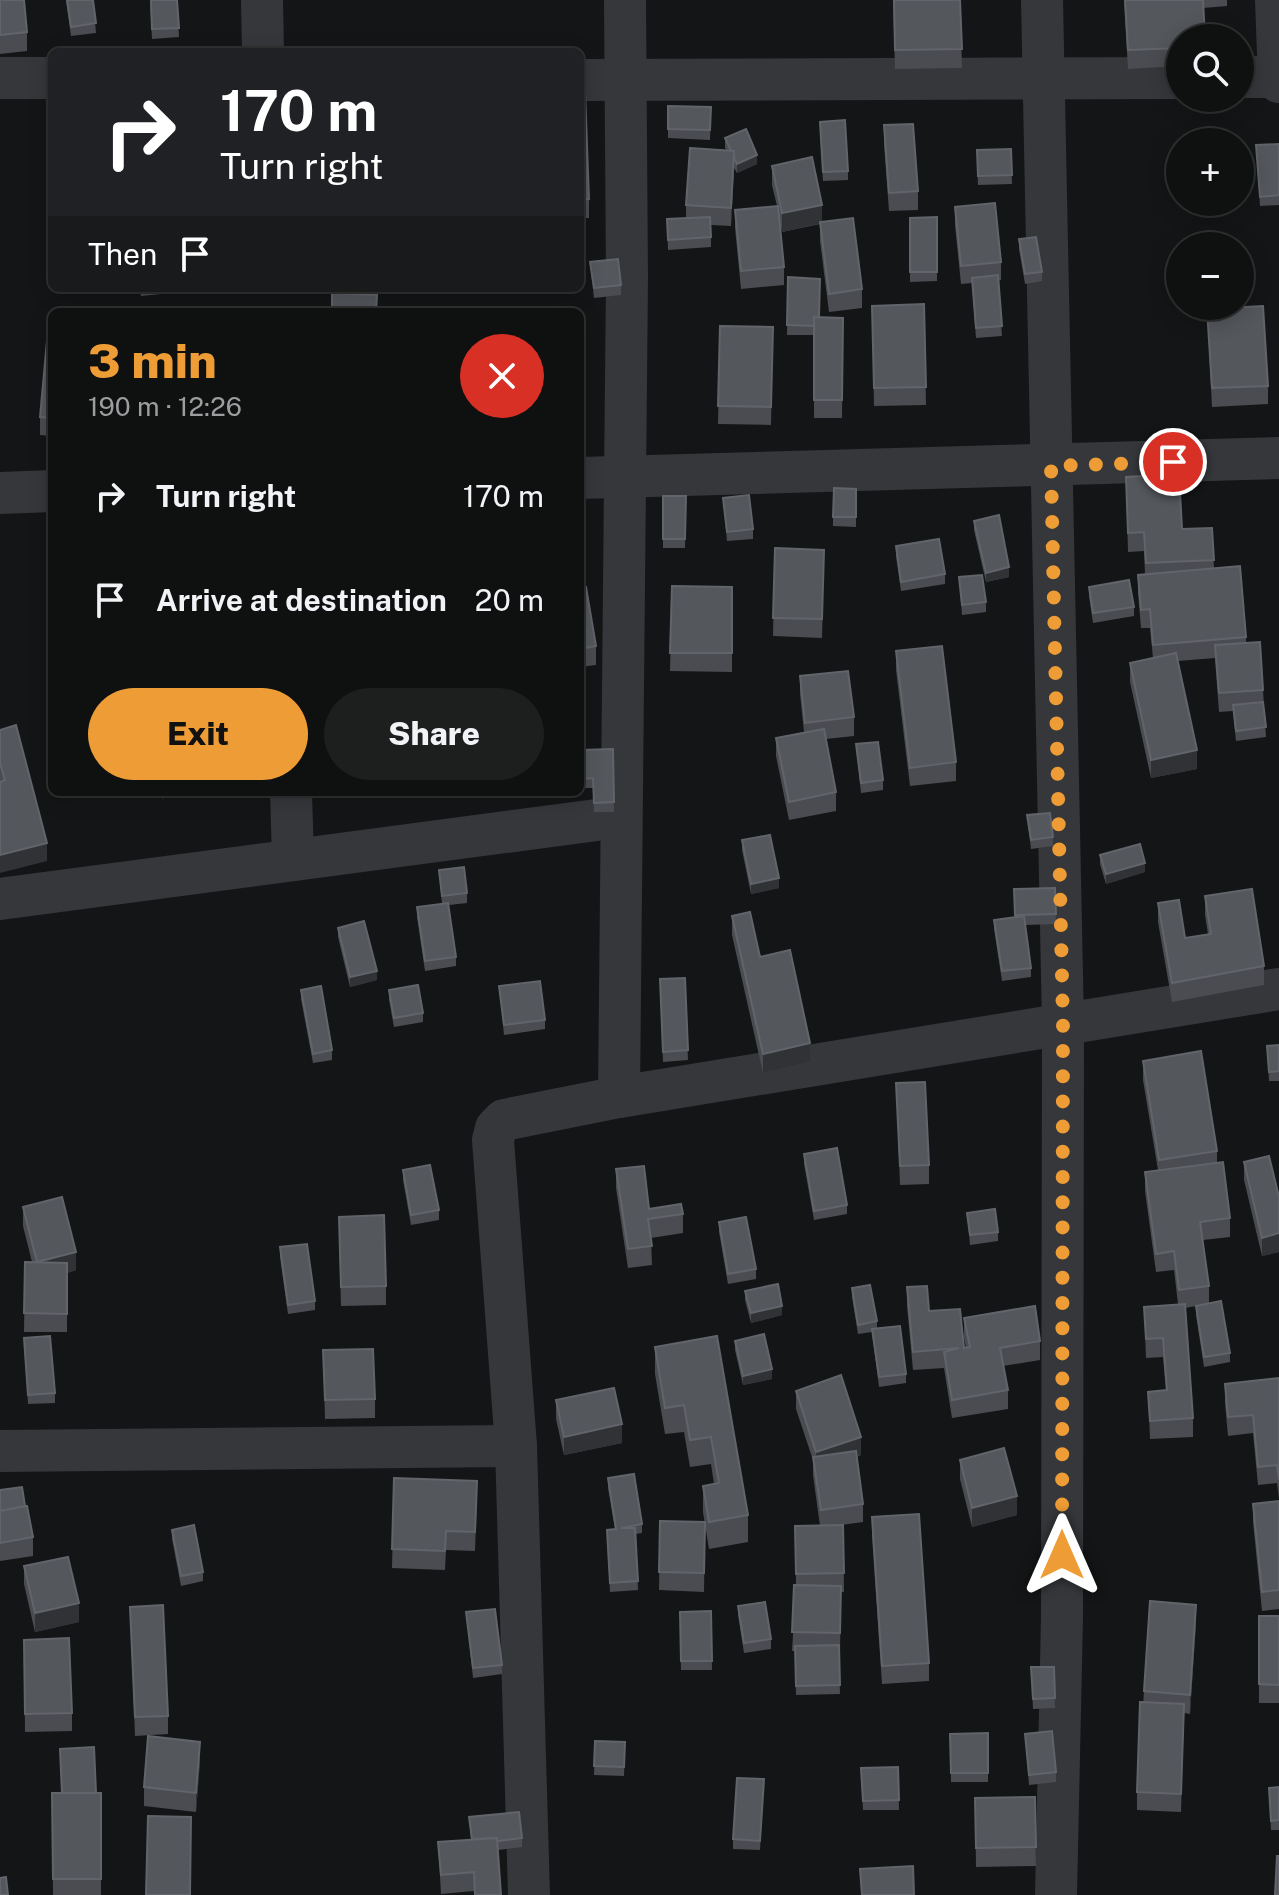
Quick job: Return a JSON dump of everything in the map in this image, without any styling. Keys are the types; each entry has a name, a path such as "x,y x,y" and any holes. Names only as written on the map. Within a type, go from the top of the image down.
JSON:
{"street":[{"path":"262,0 263,48"},
{"path":"619,1097 619,817 625,477 625,0"},
{"path":"1042,0 1063,1024 1062,1617 1056,1895"},
{"path":"1254,77 1279,78 1276,0"},
{"path":"0,78 48,78"},
{"path":"584,80 1166,78"},
{"path":"584,478 1279,458"},
{"path":"0,493 48,491"},
{"path":"291,796 293,860"},
{"path":"0,899 619,817"},
{"path":"529,1895 516,1446 493,1140 496,1128 504,1120 619,1097 1279,989"},
{"path":"0,1451 516,1446"}],"building":[{"path":"0,0 24,0 27,32 0,35"},
{"path":"67,0 93,0 96,23 71,27"},
{"path":"151,0 177,0 179,28 152,29"},
{"path":"894,0 960,0 962,49 895,50"},
{"path":"1125,0 1203,0 1204,24 1166,24 1166,49 1128,50"},
{"path":"584,91 585,91 589,199 584,200"},
{"path":"668,106 711,107 710,130 668,129"},
{"path":"845,120 848,171 823,172 820,122"},
{"path":"913,124 918,191 889,193 884,125"},
{"path":"746,129 757,155 737,164 734,151 731,151 725,138"},
{"path":"1279,144 1279,195 1260,197 1256,145"},
{"path":"690,148 734,151 731,208 686,205"},
{"path":"1011,149 1012,175 978,176 977,150"},
{"path":"812,157 822,205 782,213 772,166"},
{"path":"995,203 1001,262 961,266 955,207"},
{"path":"778,206 784,267 741,271 735,210"},
{"path":"710,217 711,237 668,240 667,219"},
{"path":"937,217 937,272 910,272 910,218"},
{"path":"853,218 862,289 829,294 820,222"},
{"path":"1036,237 1042,272 1025,274 1019,239"},
{"path":"618,259 621,285 594,288 590,262"},
{"path":"998,275 1002,326 976,328 972,278"},
{"path":"788,277 820,279 819,317 814,317 814,326 787,325"},
{"path":"332,293 377,295 376,308 332,308"},
{"path":"924,304 926,387 874,388 872,306"},
{"path":"1254,306 1263,306 1268,386 1212,388 1208,320 1254,320"},
{"path":"814,317 843,318 842,400 814,400"},
{"path":"720,326 773,327 771,407 718,406"},
{"path":"48,330 48,418 40,417"},
{"path":"1179,474 1182,529 1212,528 1214,560 1146,563 1144,532 1128,533 1126,477"},
{"path":"834,488 856,489 856,517 833,517"},
{"path":"749,495 753,529 727,532 723,498"},
{"path":"663,496 686,496 685,539 663,539"},
{"path":"999,515 1009,567 986,573 974,521"},
{"path":"939,539 945,574 901,582 896,546"},
{"path":"775,548 824,550 822,619 773,618"},
{"path":"1240,566 1246,637 1153,645 1150,609 1141,610 1138,575"},
{"path":"982,575 986,602 962,605 959,577"},
{"path":"1129,580 1134,607 1093,613 1089,587"},
{"path":"672,586 732,587 732,653 670,653"},
{"path":"584,587 596,646 584,648"},
{"path":"1260,642 1263,690 1219,693 1215,645"},
{"path":"942,646 956,762 910,768 896,651"},
{"path":"1176,653 1197,750 1151,760 1130,663"},
{"path":"848,671 854,717 805,723 800,676"},
{"path":"1263,702 1266,727 1236,731 1233,705"},
{"path":"16,725 47,843 0,855 0,782 5,780 0,763 0,730"},
{"path":"824,729 836,792 789,802 776,738"},
{"path":"878,742 883,780 861,783 856,744"},
{"path":"613,749 614,802 594,803 593,778 584,779 584,750"},
{"path":"1050,813 1053,837 1031,840 1027,815"},
{"path":"770,835 779,878 751,884 742,840"},
{"path":"1140,844 1145,863 1106,874 1100,855"},
{"path":"464,867 467,893 442,896 439,870"},
{"path":"1055,888 1056,914 1015,915 1014,889"},
{"path":"1252,889 1264,966 1172,983 1158,903 1179,900 1185,938 1211,934 1205,896"},
{"path":"448,903 456,957 425,961 417,907"},
{"path":"750,912 760,957 790,950 810,1043 763,1054 732,916"},
{"path":"1024,916 1031,968 1002,971 994,920"},
{"path":"364,921 377,971 350,977 338,928"},
{"path":"685,978 688,1050 663,1052 660,979"},
{"path":"540,981 545,1020 504,1025 499,986"},
{"path":"418,985 423,1013 394,1018 389,990"},
{"path":"321,986 332,1050 313,1054 301,990"},
{"path":"1279,1045 1279,1071 1269,1072 1267,1046"},
{"path":"1201,1051 1217,1151 1159,1160 1143,1061"},
{"path":"925,1082 929,1165 900,1166 896,1083"},
{"path":"837,1148 847,1205 814,1211 804,1154"},
{"path":"1269,1156 1279,1197 1279,1233 1262,1238 1244,1162"},
{"path":"1223,1162 1230,1218 1200,1222 1209,1286 1179,1290 1174,1251 1156,1254 1145,1172"},
{"path":"430,1165 439,1210 411,1215 403,1170"},
{"path":"644,1166 649,1209 681,1204 683,1214 648,1219 652,1246 628,1249 616,1169"},
{"path":"62,1197 76,1252 37,1262 23,1207"},
{"path":"995,1209 998,1232 970,1235 967,1213"},
{"path":"384,1215 386,1286 341,1287 339,1217"},
{"path":"746,1217 756,1269 728,1274 719,1222"},
{"path":"307,1244 315,1301 288,1305 280,1247"},
{"path":"25,1262 67,1263 67,1314 24,1313"},
{"path":"778,1284 782,1306 751,1313 745,1291"},
{"path":"870,1285 877,1321 858,1325 852,1288"},
{"path":"927,1286 929,1311 960,1309 964,1348 970,1347 964,1318 1035,1306 1040,1341 1000,1348 1008,1390 952,1400 944,1352 959,1348 913,1352 907,1287"},
{"path":"1221,1301 1230,1353 1204,1357 1196,1306"},
{"path":"1185,1304 1193,1418 1150,1421 1148,1392 1167,1390 1163,1338 1146,1339 1144,1307"},
{"path":"900,1326 906,1374 879,1377 872,1329"},
{"path":"764,1334 772,1369 743,1376 735,1341"},
{"path":"50,1336 55,1393 28,1395 24,1338"},
{"path":"717,1336 748,1515 709,1522 703,1486 719,1483 711,1437 690,1440 684,1405 665,1408 655,1347"},
{"path":"373,1349 375,1399 325,1400 323,1350"},
{"path":"841,1375 861,1437 816,1452 796,1391"},
{"path":"1279,1378 1279,1480 1277,1465 1258,1467 1253,1415 1228,1417 1225,1384"},
{"path":"614,1388 622,1424 564,1437 556,1400"},
{"path":"1004,1448 1017,1496 972,1508 960,1460"},
{"path":"856,1451 863,1504 821,1510 813,1457"},
{"path":"634,1474 642,1524 621,1528 635,1528 638,1581 610,1583 607,1530 616,1529 608,1478"},
{"path":"394,1478 477,1481 475,1532 446,1531 445,1551 392,1549"},
{"path":"22,1487 25,1506 0,1511 0,1490"},
{"path":"1279,1501 1279,1590 1262,1592 1253,1504"},
{"path":"27,1506 33,1537 0,1543 0,1511"},
{"path":"919,1514 929,1663 882,1666 872,1517"},
{"path":"660,1521 705,1522 704,1573 659,1572"},
{"path":"194,1525 203,1572 181,1576 172,1530"},
{"path":"843,1525 844,1573 796,1574 795,1526"},
{"path":"68,1557 79,1603 35,1613 24,1566"},
{"path":"794,1585 841,1586 840,1633 792,1632"},
{"path":"1150,1601 1196,1605 1190,1695 1144,1691"},
{"path":"765,1602 771,1639 744,1643 738,1606"},
{"path":"163,1605 168,1716 135,1717 130,1607"},
{"path":"495,1609 502,1665 473,1668 466,1612"},
{"path":"711,1611 712,1661 681,1661 680,1612"},
{"path":"1259,1616 1279,1616 1279,1685 1259,1684"},
{"path":"69,1638 72,1713 25,1714 24,1640"},
{"path":"839,1645 840,1685 796,1686 795,1646"},
{"path":"1031,1667 1054,1667 1055,1698 1033,1699"},
{"path":"1140,1702 1184,1704 1181,1794 1137,1792"},
{"path":"1052,1731 1056,1772 1029,1775 1025,1734"},
{"path":"988,1733 988,1773 951,1773 950,1734"},
{"path":"148,1736 200,1742 196,1793 144,1787"},
{"path":"595,1741 625,1742 624,1767 594,1766"},
{"path":"94,1747 96,1793 62,1793 60,1749"},
{"path":"898,1767 899,1800 863,1801 861,1768"},
{"path":"737,1778 764,1779 760,1841 733,1839"},
{"path":"1279,1787 1279,1820 1271,1821 1269,1788"},
{"path":"52,1793 101,1793 101,1879 53,1879"},
{"path":"1035,1797 1036,1847 976,1848 975,1798"},
{"path":"519,1812 522,1838 497,1841 497,1838 472,1839 469,1817"},
{"path":"148,1816 191,1817 190,1895 146,1895"},
{"path":"497,1838 501,1895 475,1895 474,1872 441,1875 438,1842"},
{"path":"1277,1856 1279,1895 1275,1895"},
{"path":"913,1866 914,1895 862,1895 860,1869"},
{"path":"6,1877 8,1895 0,1895 0,1878"}],"route":[{"path":"1062,1555 1063,1024 1051,466 1173,462"}]}
